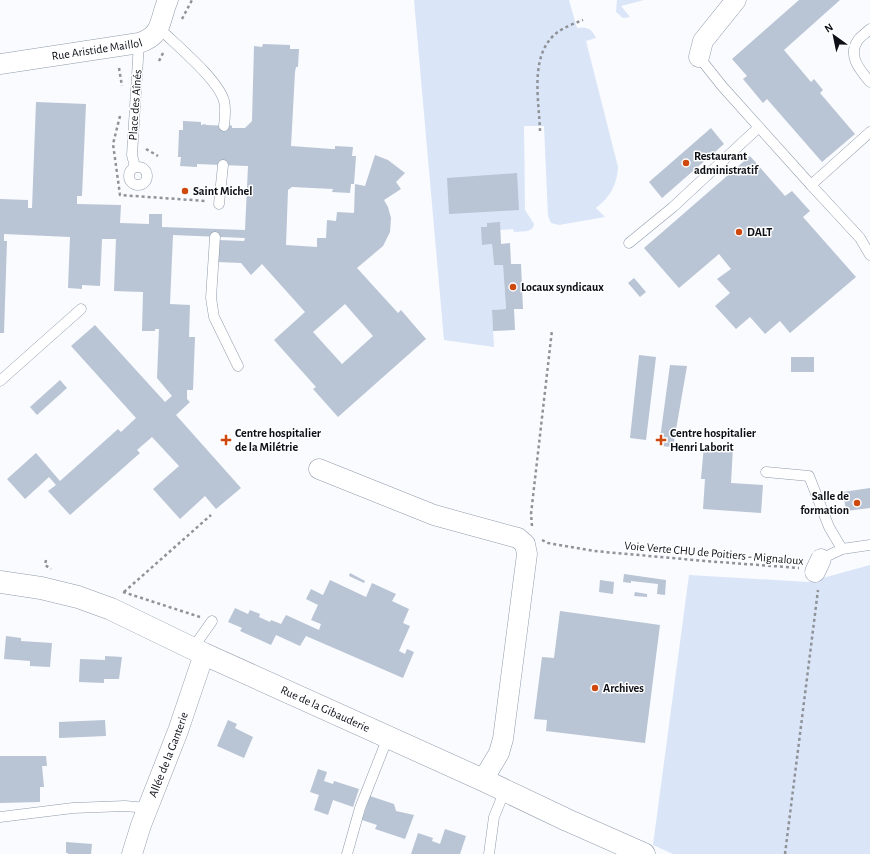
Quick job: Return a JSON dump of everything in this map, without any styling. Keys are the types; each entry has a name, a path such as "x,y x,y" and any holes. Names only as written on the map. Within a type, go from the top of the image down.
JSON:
{"street":[{"name":"Rue Aristide Maillol","path":"0,64 139,43 149,40 155,35 159,28 168,0"},
{"path":"699,57 703,41 736,0"},
{"path":"319,469 434,515 518,538 525,544 527,554 504,739 499,753 483,780"},
{"name":"Rue de la Gibauderie","path":"0,582 41,588 78,597 112,609 199,651 644,854"},
{"name":"Allée de la Ganterie","path":"132,854 147,808 178,731 199,651"}],"lane":[{"path":"159,28 209,77 219,90 224,102 224,126"},
{"path":"870,29 858,40 854,50 855,62 860,71 870,82"},
{"name":"Place des Aînés","path":"135,167 132,155 139,43"},
{"path":"699,57 759,128 860,238 870,255"},
{"path":"629,243 673,207 759,128"},
{"path":"812,185 870,132"},
{"path":"219,204 223,165"},
{"path":"215,237 211,298 214,317 238,366"},
{"path":"0,381 81,309"},
{"path":"766,472 809,476 829,527 842,550"},
{"path":"818,565 842,550 870,545"},
{"path":"199,651 212,620"},
{"path":"347,854 360,808 388,737"},
{"path":"489,854 494,817 505,790"},
{"path":"0,817 73,808 125,806 147,808"}],"path":[{"path":"540,131 537,70 542,50 554,35 568,26 583,20"},
{"path":"535,531 532,527 531,514 552,330"},
{"path":"123,592 211,515"},
{"name":"Voie Verte CHU de Poitiers - Mignaloux","path":"538,535 548,543 594,551 805,568 818,565 819,585 785,854"},
{"path":"46,560 46,565 48,568 56,570"},
{"path":"116,590 212,620"}],"shaded area":[{"path":"414,0 569,0 577,28 584,27 589,29 593,32 596,38 586,41 618,167 612,190 596,208 605,217 559,225 551,223 548,216 544,126 524,126 525,210 534,224 533,227 526,231 514,232 513,229 500,230 482,227 482,245 492,244 494,265 503,265 506,309 492,310 494,347 444,340"},
{"path":"617,0 644,0 621,6 630,17 623,18 616,12"},
{"path":"870,565 870,854 673,854 653,845 689,575 808,582"}],"building":[{"path":"799,0 840,0 784,50 811,82 814,79 823,90 820,93 855,134 822,162 767,99 763,103 743,79 747,76 732,59"},
{"path":"263,44 290,45 290,49 299,49 298,67 296,67 295,72 291,146 332,149 335,149 335,146 353,147 352,156 356,156 354,184 351,184 350,193 332,192 333,189 292,187 288,190 286,245 317,247 317,238 326,238 327,220 336,221 337,212 354,213 355,184 365,186 375,155 388,160 405,173 396,182 401,189 384,200 391,218 390,232 383,246 357,268 398,313 401,310 426,339 338,417 313,389 316,387 274,340 305,312 262,264 251,275 241,263 217,262 218,240 244,241 245,238 173,235 170,304 190,305 189,337 195,337 193,390 187,390 187,399 190,402 176,415 241,488 216,509 205,496 180,519 153,489 179,466 152,437 137,450 140,453 70,515 48,491 56,485 49,477 25,499 7,479 36,453 60,481 118,429 121,432 136,418 71,346 95,325 165,402 172,396 157,378 159,329 155,329 155,331 142,331 143,292 114,291 116,239 102,239 100,286 82,285 82,289 68,288 70,237 4,234 4,241 7,241 4,333 0,333 0,199 28,200 28,208 32,208 36,102 86,104 82,196 77,196 77,204 121,205 120,223 149,224 149,214 162,214 162,227 245,230 248,166 197,164 197,167 180,166 181,157 178,157 179,130 183,130 183,121 201,122 201,125 230,125 232,128 245,128 252,121 254,46 262,47","holes":["345,304 373,336 342,364 313,332"]},
{"name":"Restaurant administratif","path":"711,128 724,144 662,198 649,182"},
{"name":"DALT","path":"750,156 785,196 792,191 810,211 803,217 856,277 790,333 780,321 765,334 750,317 736,329 715,306 730,293 717,279 731,269 719,254 679,288 644,248"},
{"path":"517,173 519,210 449,214 447,178"},
{"name":"Locaux syndicaux","path":"500,222 501,244 510,243 511,264 521,264 523,309 514,309 515,330 493,331 492,310 506,309 503,265 494,265 492,244 482,245 481,227 487,227 487,223"},
{"path":"634,278 646,292 640,297 628,283"},
{"path":"639,355 656,357 646,440 630,438"},
{"path":"791,357 814,357 814,372 791,372"},
{"path":"670,365 687,366 673,447 659,446"},
{"path":"60,380 67,388 37,415 30,407"},
{"path":"704,445 733,447 731,483 763,485 761,513 703,509 705,479 701,479"},
{"name":"Salle de formation","path":"870,488 870,508 846,511 843,492"},
{"path":"350,573 365,581 364,583 349,576"},
{"path":"624,574 666,580 665,595 657,594 658,584 631,581 631,583 623,582"},
{"path":"330,580 366,597 372,583 396,594 392,601 409,609 403,623 410,626 399,651 405,654 407,649 414,652 403,678 306,636 300,646 276,635 271,645 240,631 242,628 228,622 235,608 248,614 250,610 260,614 259,617 270,622 271,620 281,624 286,615 319,630 321,624 311,620 318,605 306,599 311,589 323,595"},
{"path":"600,580 614,582 613,594 599,592"},
{"path":"635,592 647,594 647,597 634,596"},
{"name":"Archives","path":"560,611 660,625 645,743 546,731 547,720 534,719 542,657 554,658"},
{"path":"6,636 21,638 21,641 52,643 50,667 30,666 30,661 4,659"},
{"path":"105,656 122,657 119,679 104,679 104,683 79,682 80,659 105,660"},
{"path":"105,720 106,736 59,738 59,722"},
{"path":"228,720 237,724 235,728 253,737 244,758 217,746"},
{"path":"0,756 46,756 47,766 42,766 44,787 40,787 40,802 0,803"},
{"path":"318,769 327,772 324,781 333,784 334,781 359,789 353,807 333,800 328,815 314,810 319,795 310,792"},
{"path":"370,796 394,804 396,811 414,815 405,839 375,829 377,825 362,820"},
{"path":"445,829 466,836 460,854 411,854 418,833 433,838 432,841 440,844"},
{"path":"66,842 92,844 91,854 68,854 66,853"}],"place":[{"name":"Restaurant administratif","path":"686,163"},
{"name":"Saint Michel","path":"185,191"},
{"name":"DALT","path":"739,232"},
{"name":"Locaux syndicaux","path":"513,287"},
{"name":"Centre hospitalier de la Milétrie","path":"226,440"},
{"name":"Centre hospitalier Henri Laborit","path":"661,440"},
{"name":"Salle de formation","path":"857,503"},
{"name":"Archives","path":"595,688"}]}
